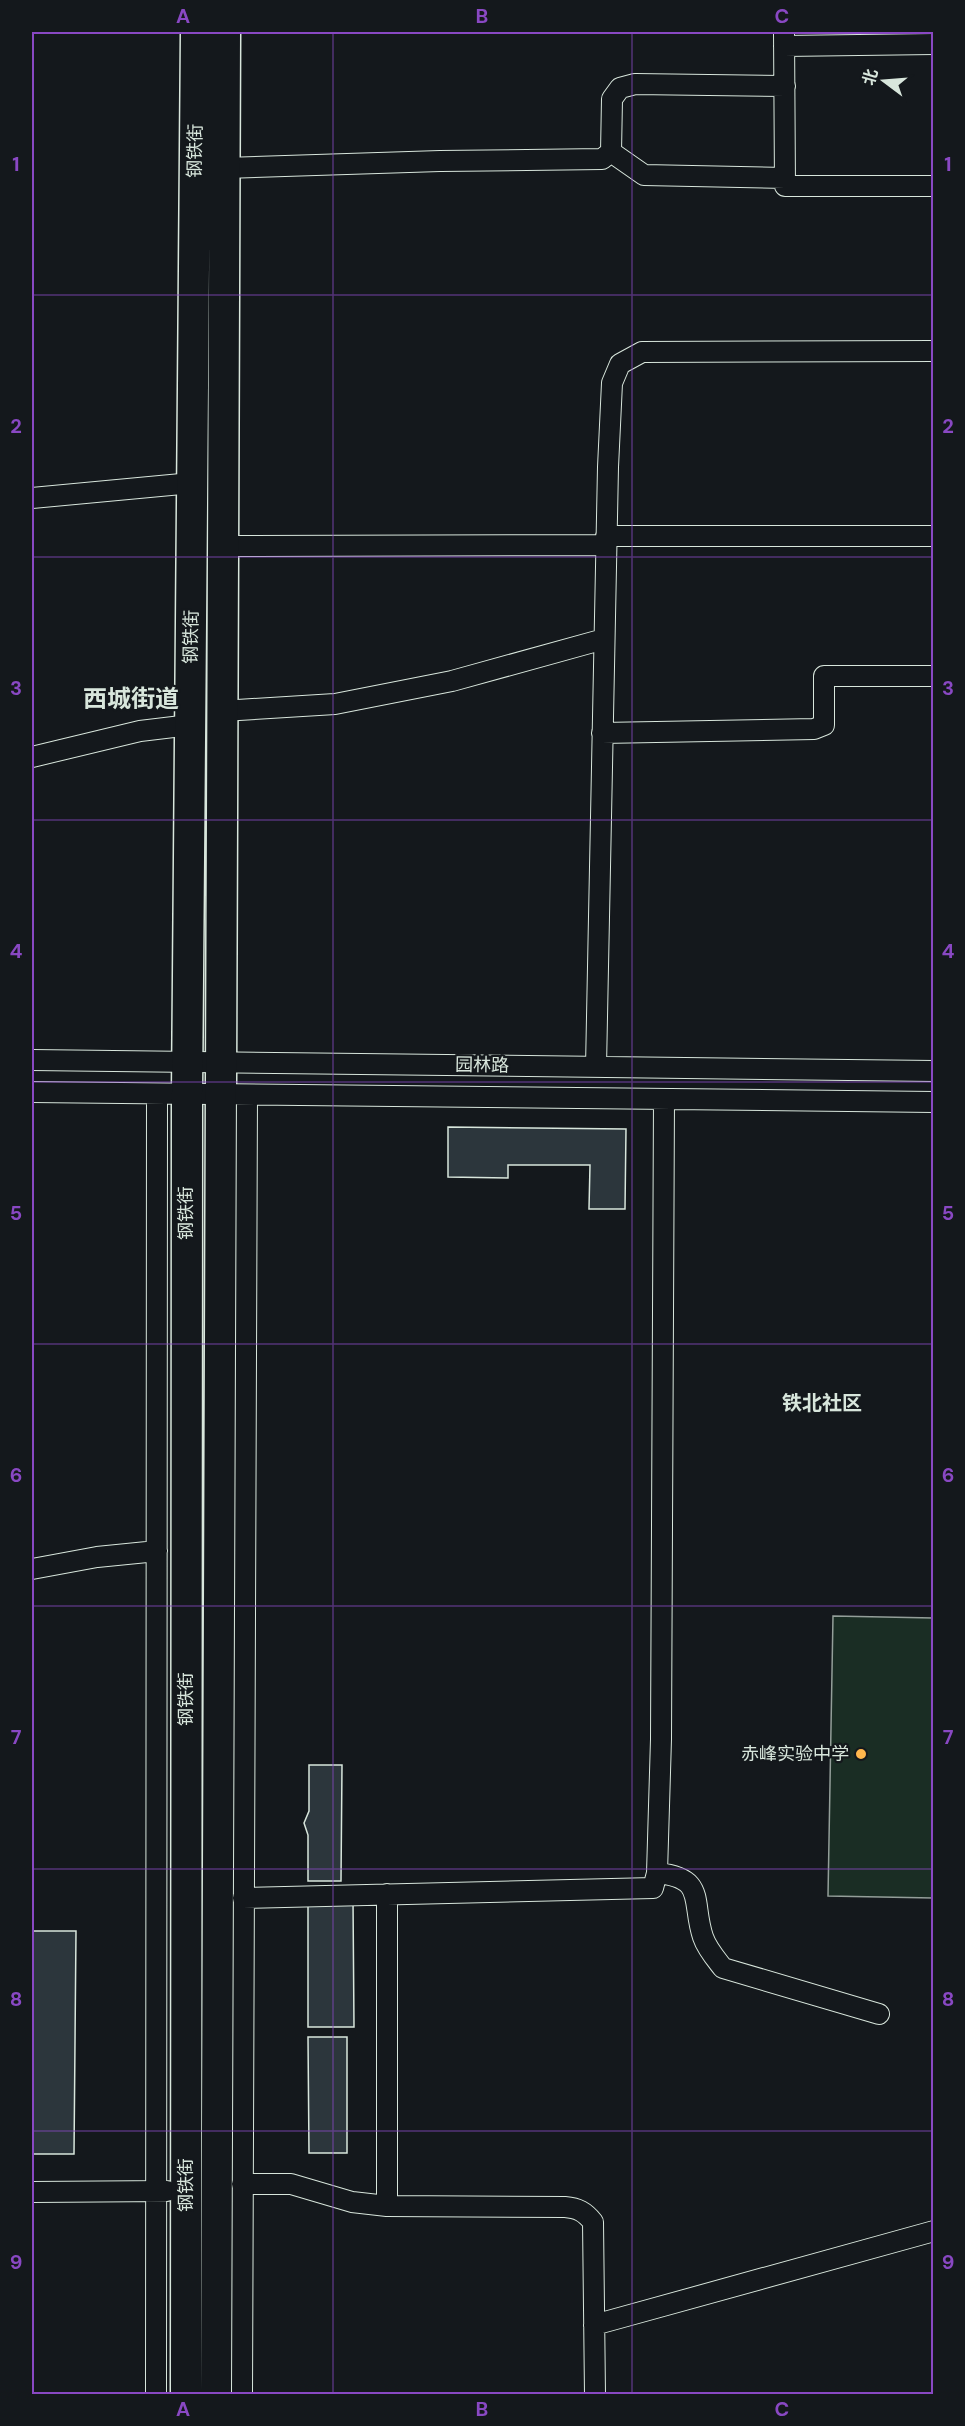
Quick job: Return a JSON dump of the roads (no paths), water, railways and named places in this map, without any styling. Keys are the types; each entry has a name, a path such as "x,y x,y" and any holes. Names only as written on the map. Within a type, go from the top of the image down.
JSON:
{"highway":[{"name":"钢铁街","path":"186,2394 187,1062 196,32"},
{"name":"钢铁街","path":"216,2394 233,1095 220,1062 225,32"}],"street":[{"path":"933,44 784,39 785,186 933,186"},
{"path":"611,152 612,99 620,88 635,84 785,86"},
{"path":"225,168 440,161 602,159 611,152"},
{"path":"611,152 644,175 785,178"},
{"path":"596,1067 606,541 612,383 620,364 642,352 933,351"},
{"path":"32,498 192,483"},
{"path":"223,546 933,536"},
{"path":"222,711 335,704 452,681 604,639"},
{"path":"603,733 814,729 824,725 824,676 933,676"},
{"path":"32,757 140,730 190,725"},
{"name":"园林路","path":"32,1060 933,1071"},
{"name":"园林路","path":"32,1092 933,1102"},
{"path":"156,2394 157,1094"},
{"path":"233,1095 243,1898 242,2394"},
{"path":"243,1898 654,1888 657,1873 661,1739 664,1099"},
{"path":"32,1569 97,1557 157,1551"},
{"path":"657,1873 678,1875 692,1887 703,1936 709,1950 723,1968 879,2014"},
{"path":"387,1894 387,2206"},
{"path":"242,2184 291,2184 352,2202 387,2206 565,2207 576,2208 586,2213 593,2222 595,2394"},
{"path":"32,2192 186,2191"},
{"path":"594,2325 933,2231"}],"place":[{"name":"赤峰实验中学","path":"861,1754"}],"district":[{"name":"西城街道","path":"131,699"},
{"name":"铁北社区","path":"822,1403"}]}
